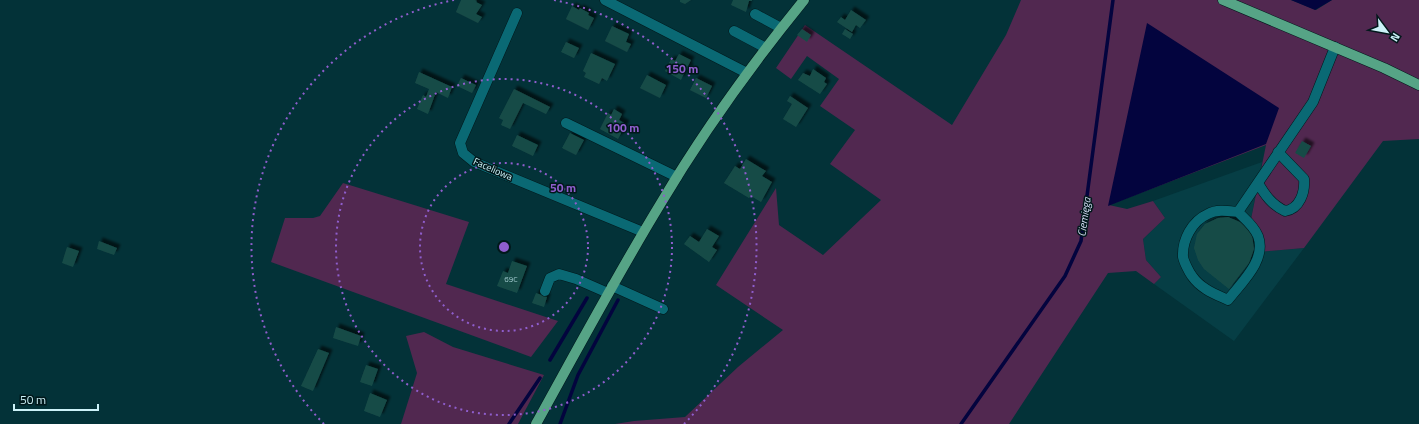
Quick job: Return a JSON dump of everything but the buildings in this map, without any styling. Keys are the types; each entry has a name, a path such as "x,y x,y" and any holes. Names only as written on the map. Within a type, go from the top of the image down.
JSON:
{"main road":[{"path":"536,424 610,289 677,177 747,73 804,0"},
{"path":"1223,0 1335,47 1419,85"}],"lane":[{"path":"605,0 747,73"},
{"name":"Faceliowa","path":"517,13 460,143 463,153 474,162 643,232"},
{"path":"755,14 781,28"},
{"path":"734,31 766,48"},
{"path":"1238,212 1313,102 1335,47"},
{"path":"566,123 677,177"},
{"path":"1258,183 1268,199 1276,207 1285,211 1294,208 1298,203 1305,189 1304,179 1278,152"},
{"path":"1222,210 1238,212 1250,224 1258,236 1259,252 1255,266 1228,300 1207,291 1192,277 1183,258 1185,240 1193,225 1207,214 1222,210"},
{"path":"546,291 550,278 559,274 610,289 663,309"}],"shaded area":[{"path":"1021,0 1291,0 1316,10 1332,0 1419,0 1419,139 1383,141 1304,248 1259,252 1250,224 1266,145 1109,205 1127,209 1153,201 1165,218 1143,239 1146,260 1161,277 1154,284 1136,271 1108,273 1009,424 615,424 685,417 738,367 783,330 716,285 776,188 779,225 823,255 881,200 830,164 855,130 820,106 839,79 807,56 791,79 776,68 805,25 952,125 1006,35"},
{"path":"1291,0 1332,0 1315,10"},
{"path":"1147,23 1279,108 1266,144 1108,206"},
{"path":"1262,162 1250,224 1259,252 1304,248 1234,341 1154,284 1161,277 1146,260 1143,239 1165,218 1153,201"},
{"path":"343,183 469,222 446,284 558,321 531,357 271,262 285,218 313,218 320,216"},
{"path":"424,332 453,347 544,375 518,424 401,424 417,373 406,336"}],"waterway":[{"name":"Ciemięga","path":"961,424 1065,276 1081,241 1113,0"},
{"path":"550,360 587,298"},
{"path":"560,424 578,375 618,300"},
{"path":"509,424 540,378"}]}
